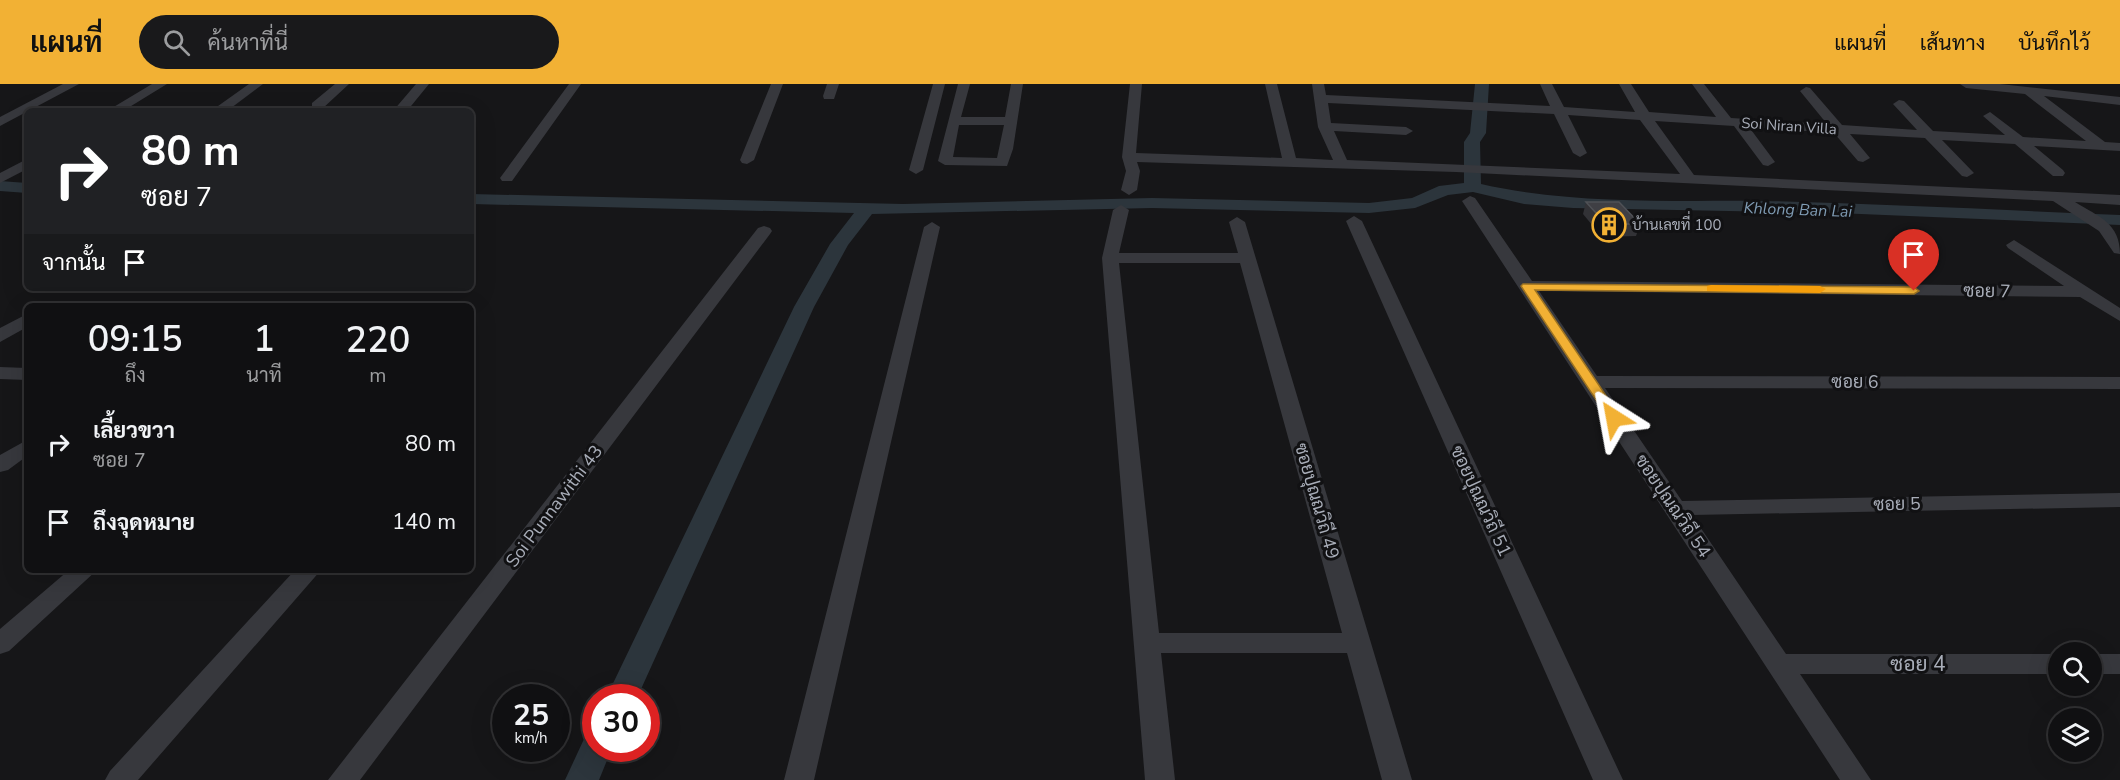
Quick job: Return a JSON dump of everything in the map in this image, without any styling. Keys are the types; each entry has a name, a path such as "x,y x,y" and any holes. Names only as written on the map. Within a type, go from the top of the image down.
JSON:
{"street":[{"path":"27,108 74,84"},
{"path":"119,108 161,84"},
{"path":"222,108 257,84"},
{"path":"317,106 343,84"},
{"path":"403,108 423,84"},
{"path":"507,178 575,84"},
{"path":"747,160 777,84"},
{"path":"916,170 939,84"},
{"path":"964,84 953,121 945,161 999,164 1004,162 1006,155 1009,121 1017,84"},
{"path":"1129,190 1133,171 1129,157 1136,84"},
{"path":"1271,84 1290,162"},
{"path":"1318,84 1325,127 1342,164"},
{"path":"1546,84 1580,153"},
{"path":"1625,84 1687,174"},
{"path":"1698,84 1768,162"},
{"path":"1966,84 2120,101"},
{"path":"1806,91 1863,158"},
{"path":"2029,92 2102,146"},
{"name":"Soi Niran Villa","path":"1320,99 1457,104 2120,147"},
{"path":"1899,104 1966,173"},
{"path":"0,122 24,110"},
{"path":"1990,116 2058,173"},
{"path":"953,121 1009,121"},
{"path":"1325,127 1406,131"},
{"path":"1129,157 1456,168 2120,200"},
{"path":"0,179 24,165"},
{"path":"2057,198 2080,210 2105,228 2120,249"},
{"name":"ซอยปุณณวิถี 54","path":"1470,201 1856,780"},
{"path":"1121,210 1110,258 1160,780"},
{"name":"ซอยปุณณวิถี 49","path":"1236,222 1397,780"},
{"name":"ซอยปุณณวิถี 51","path":"1354,222 1608,780"},
{"path":"799,780 932,227"},
{"name":"Soi Punnawithi 43","path":"343,780 764,231"},
{"path":"2014,245 2120,316"},
{"path":"1110,258 1247,258"},
{"name":"ซอย 7","path":"1527,286 2087,292"},
{"path":"0,336 24,321"},
{"path":"0,373 24,374"},
{"name":"ซอย 6","path":"1590,382 2120,383"},
{"path":"0,465 24,448"},
{"name":"ซอย 5","path":"1674,508 2120,500"},
{"path":"0,644 82,573"},
{"path":"120,780 306,573"},
{"path":"1147,644 1358,643"},
{"name":"ซอย 4","path":"1778,664 2048,664"},
{"path":"2102,664 2120,664"}],"building":[{"path":"1586,202 1619,202 1640,224 1606,224"}],"waterway":[{"name":"Khlong Ban Lai","path":"1473,187 1472,142 1478,133 1482,84"},
{"path":"0,186 24,188"},
{"path":"867,208 1152,203 1369,208 1415,203 1445,190 1473,187"},
{"name":"Khlong Ban Lai","path":"1473,187 1524,199 1573,203 1837,208 2120,220"},
{"path":"474,199 867,208"},
{"path":"628,684 804,307 839,244 867,208"},
{"path":"582,780 590,762"}],"slow traffic":[{"path":"1711,288 1820,289"}],"place":[{"name":"บ้านเลขที่ 100","path":"1609,225"}],"route":[{"path":"1614,418 1527,286 1914,291"}]}
